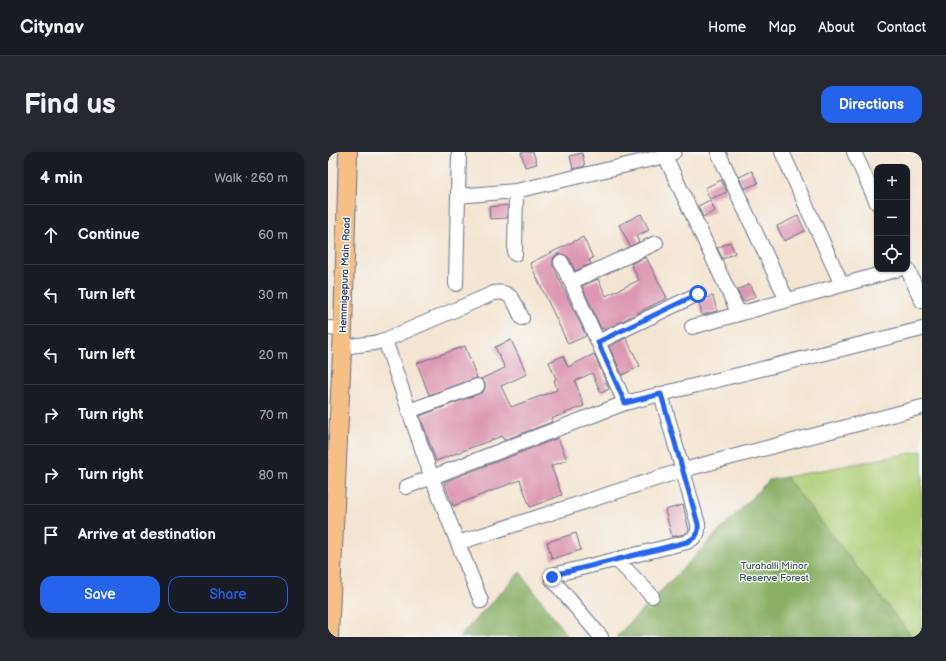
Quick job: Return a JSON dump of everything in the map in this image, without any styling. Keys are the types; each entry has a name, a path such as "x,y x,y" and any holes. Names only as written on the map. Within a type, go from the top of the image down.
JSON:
{"main road":[{"name":"Hemmigepura Main Road","path":"329,637 342,347 335,329 348,152"}],"street":[{"path":"456,284 460,152"},
{"path":"718,152 788,300"},
{"path":"782,152 842,285"},
{"path":"854,152 876,200"},
{"path":"458,196 516,191 670,154 739,314"},
{"path":"515,254 516,191"},
{"path":"570,282 656,243"},
{"path":"560,262 625,403"},
{"path":"692,327 888,272"},
{"path":"909,272 922,301"},
{"path":"342,347 385,340 494,293 502,292 508,294 522,318"},
{"path":"598,342 698,294"},
{"path":"406,487 625,403 922,329"},
{"path":"385,340 432,478 481,601"},
{"path":"410,411 477,386"},
{"path":"601,637 552,577 554,575 687,542 695,538 699,533 698,524 661,394"},
{"path":"458,543 683,470 922,407"},
{"path":"617,560 652,596"}],"green space":[{"path":"922,451 922,637 912,637 786,477"},
{"name":"Turahalli Minor Reserve Forest","path":"786,477 912,637 616,637 769,480"},
{"path":"520,572 568,637 459,637"}],"building":[{"path":"521,152 533,152 537,164 525,167"},
{"path":"582,153 585,166 573,169 570,156"},
{"path":"752,171 758,183 744,189 739,177"},
{"path":"721,180 727,192 710,199 705,188"},
{"path":"710,200 715,211 703,217 698,206"},
{"path":"507,205 507,218 490,219 489,207"},
{"path":"641,214 649,230 636,236 639,242 630,246 619,225"},
{"path":"798,216 805,231 784,241 777,226"},
{"path":"583,237 593,258 589,260 591,264 575,271 569,258 565,255 558,254 554,257 553,261 553,266 586,336 568,344 530,263"},
{"path":"730,242 735,253 723,259 717,248"},
{"path":"646,257 667,298 604,330 603,328 601,329 582,286 598,279 606,296 639,280 631,264"},
{"path":"750,284 756,296 743,302 737,290"},
{"path":"713,296 717,311 702,315 699,303 705,298"},
{"path":"626,338 640,366 622,375 609,347"},
{"path":"511,340 527,374 501,386 511,407 557,390 554,380 556,379 549,362 563,356 568,367 594,354 609,389 601,393 592,373 575,381 584,406 551,419 552,422 504,440 502,436 436,461 420,416 483,392 485,383 481,379 505,368 495,347"},
{"path":"465,346 477,378 429,395 417,363"},
{"path":"558,438 567,460 551,466 562,495 530,507 520,480 453,506 444,482"},
{"path":"683,505 689,530 684,534 672,537 665,510"},
{"path":"576,533 581,550 552,559 547,542"}],"route":[{"path":"552,577 553,575 687,542 695,538 699,533 698,524 661,394 625,403 598,342 698,294"}]}
